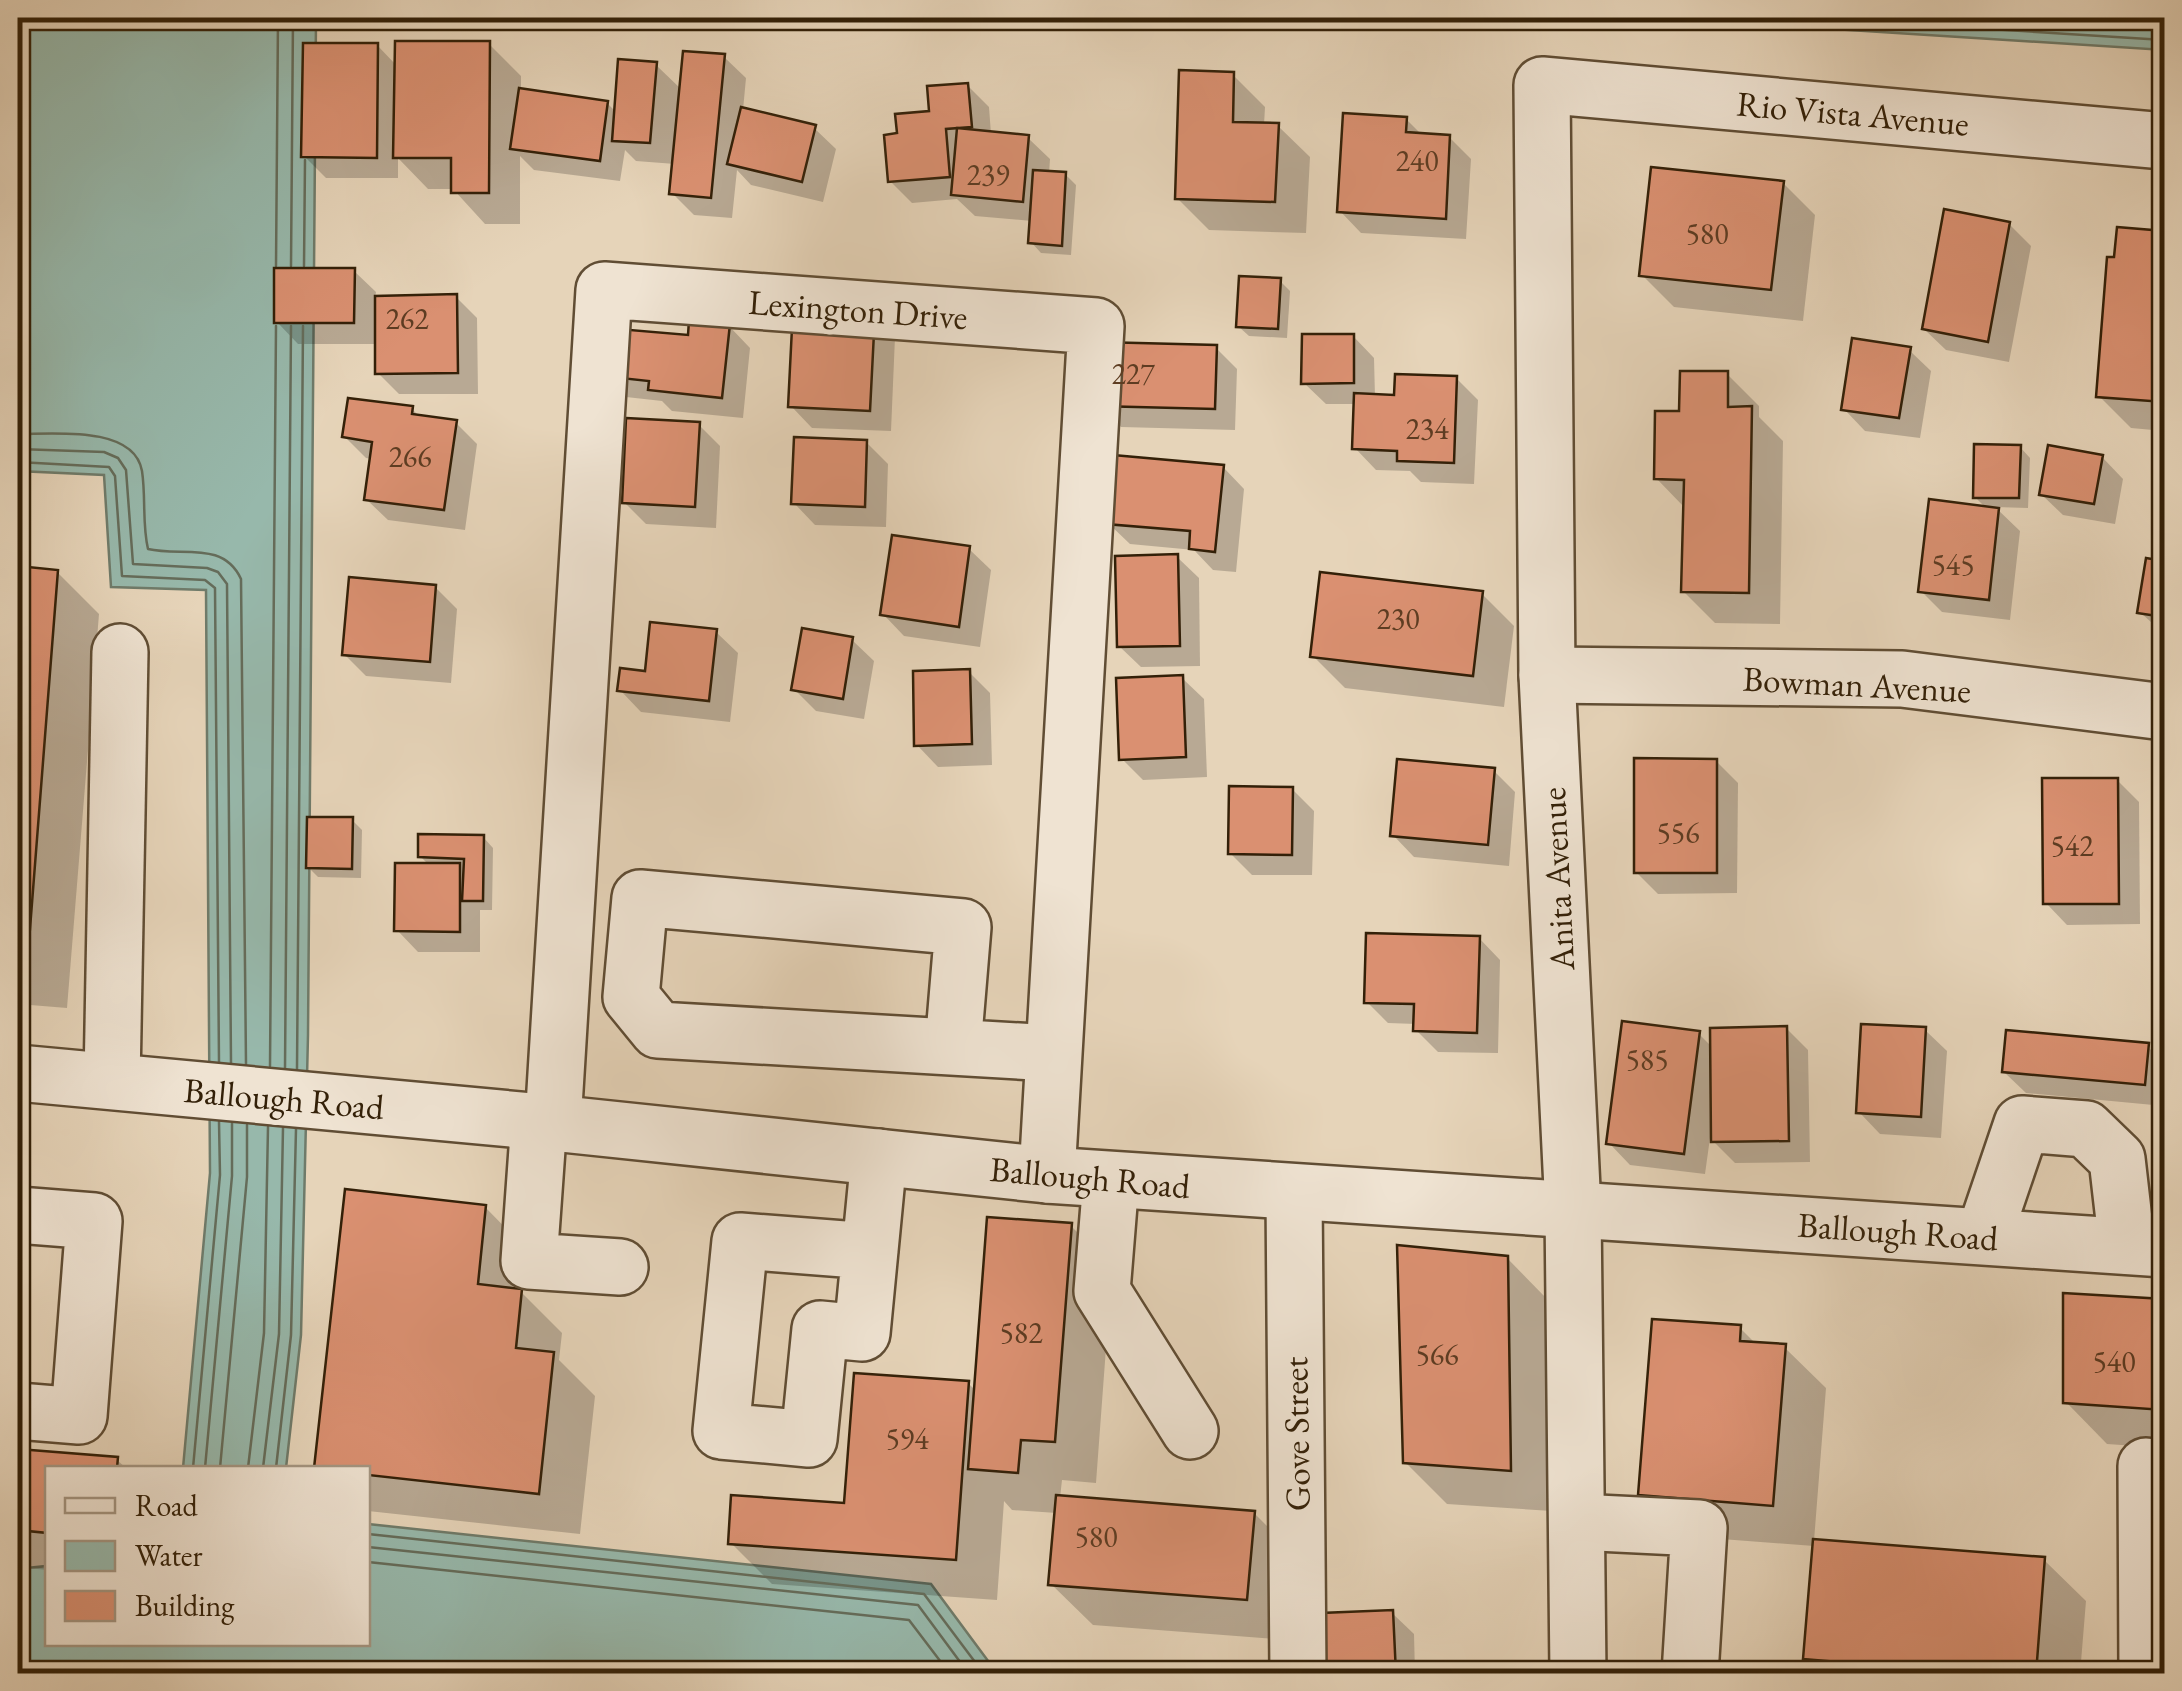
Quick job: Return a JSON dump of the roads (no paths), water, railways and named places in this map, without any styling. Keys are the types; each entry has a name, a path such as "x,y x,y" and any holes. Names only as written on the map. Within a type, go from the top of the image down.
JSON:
{"street":[{"name":"Rio Vista Avenue","path":"1542,85 2164,141"},
{"name":"Anita Avenue","path":"1542,85 1547,676 1573,1210 1578,1674"},
{"name":"Lexington Drive","path":"546,1122 604,290 1096,326 1046,1175"},
{"path":"112,1081 120,652"},
{"name":"Bowman Avenue","path":"1547,676 1902,680 2164,712"},
{"path":"952,1047 963,927 640,898 631,997 658,1030 1054,1053"},
{"name":"Ballough Road","path":"18,1072 1046,1175 2146,1247"},
{"path":"546,1122 529,1261 620,1267"},
{"path":"1984,1236 2022,1124 2086,1130 2117,1159 2146,1247"},
{"path":"870,1251 740,1241 721,1432 809,1439 820,1329 862,1333 870,1251 879,1157"},
{"path":"1111,1180 1102,1291 1190,1431"},
{"name":"Gove Street","path":"1294,1194 1298,1674"},
{"path":"18,1215 94,1221 79,1416 18,1411"},
{"path":"2146,1466 2147,1674"},
{"path":"1577,1522 1699,1528 1690,1674"}],"water":[{"path":"18,18 316,18 308,1035 301,1335 286,1466 183,1466 210,1173 206,590 111,587 104,475 18,471"},
{"path":"1660,18 2164,18 2164,50"},
{"path":"370,1524 931,1584 997,1673 18,1673 18,1569 45,1566 45,1646 370,1646"}]}
